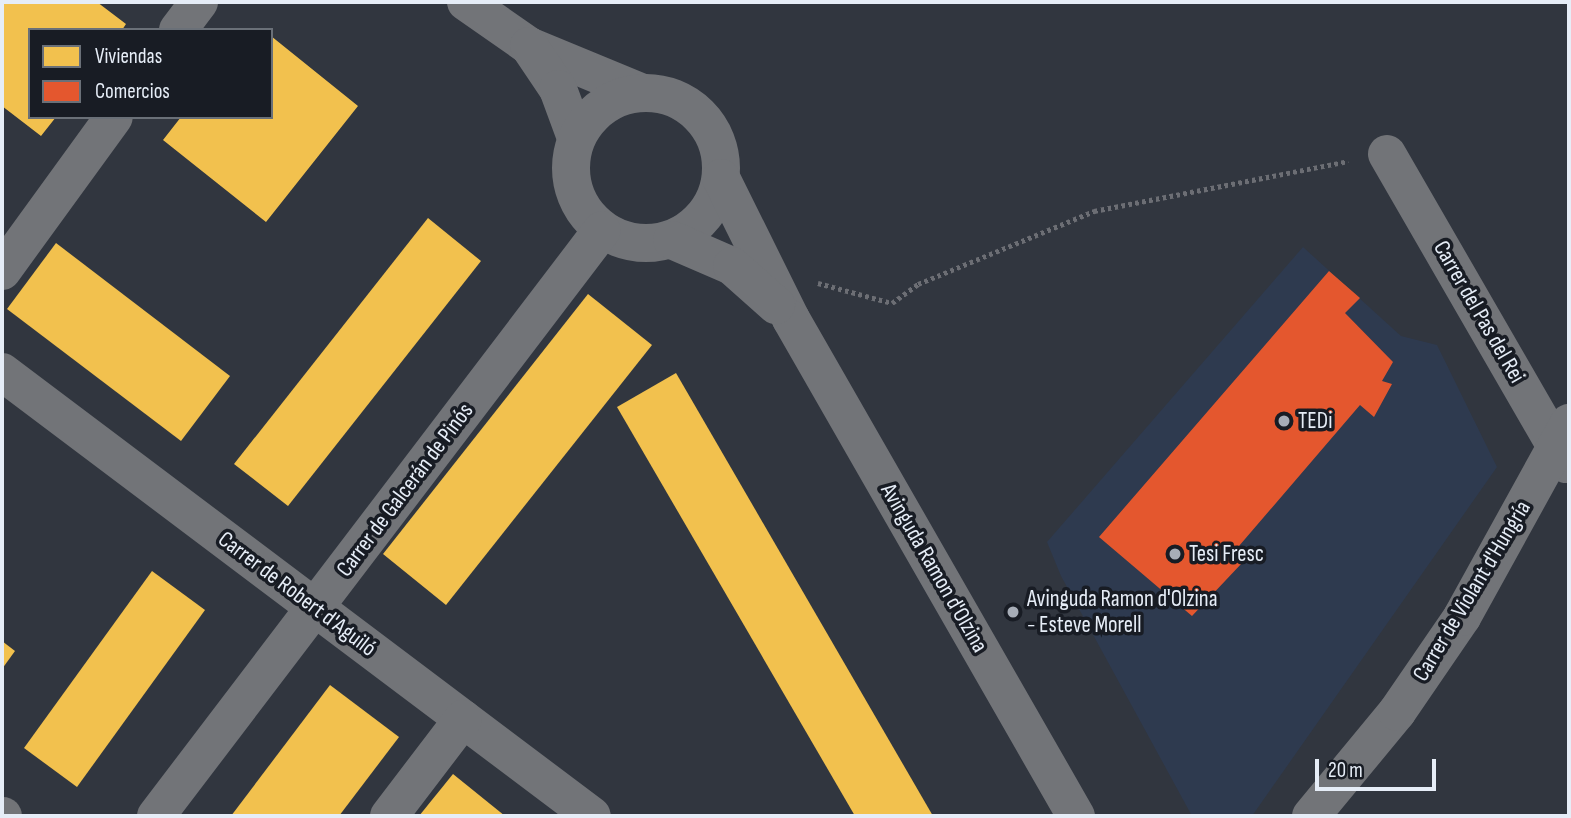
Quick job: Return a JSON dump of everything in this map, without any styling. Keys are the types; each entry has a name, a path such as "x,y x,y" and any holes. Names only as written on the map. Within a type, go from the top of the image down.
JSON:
{"street":[{"path":"180,28 199,2"},
{"path":"466,2 529,46 640,92 673,96 701,116 718,145 722,178 705,216 672,240 636,244 602,230 584,212 573,189 570,163 576,138 602,106 640,92"},
{"path":"529,46 558,89 576,138"},
{"path":"2,271 113,119"},
{"name":"Carrer del Pas del Rei","path":"1387,153 1565,446"},
{"name":"Avinguda Ramon d'Olzina","path":"722,178 791,318 1076,816"},
{"name":"Carrer de Galcerán de Pinós","path":"156,816 602,230"},
{"name":"Avinguda Ramon d'Olzina","path":"672,240 732,267 791,318"},
{"name":"Carrer de Robert d'Aguiló","path":"2,372 592,816"},
{"name":"Carrer de Violant d'Hungría","path":"1311,816 1397,712 1462,617 1565,446"},
{"path":"389,816 463,719"}],"path":[{"path":"814,281 892,303 918,284 1094,211 1387,153"}],"shaded area":[{"path":"1303,247 1401,336 1437,345 1497,467 1252,816 1192,816 1061,576 1047,542"}],"building: Viviendas":[{"path":"2,2 97,2 126,24 123,28 28,28 28,119 54,119 41,136 2,106"},
{"path":"273,38 358,106 266,222 163,140 179,119 273,119"},
{"path":"428,218 481,261 288,506 234,464"},
{"path":"56,243 230,376 181,441 7,309"},
{"path":"588,294 652,345 446,605 383,554"},
{"path":"676,373 933,816 855,816 617,407"},
{"path":"152,571 205,610 77,787 24,748"},
{"path":"2,641 15,651 2,669"},
{"path":"330,685 399,737 339,816 231,816"},
{"path":"453,774 505,816 419,816"}],"building: Comercios":[{"path":"1329,271 1360,298 1345,313 1393,362 1382,381 1392,384 1374,417 1360,405 1233,553 1242,563 1192,616 1099,537"}],"place":[{"name":"TEDi","path":"1284,421"},
{"name":"Tesi Fresc","path":"1175,554"},
{"name":"Avinguda Ramon d'Olzina - Esteve Morell","path":"1013,612"}]}
